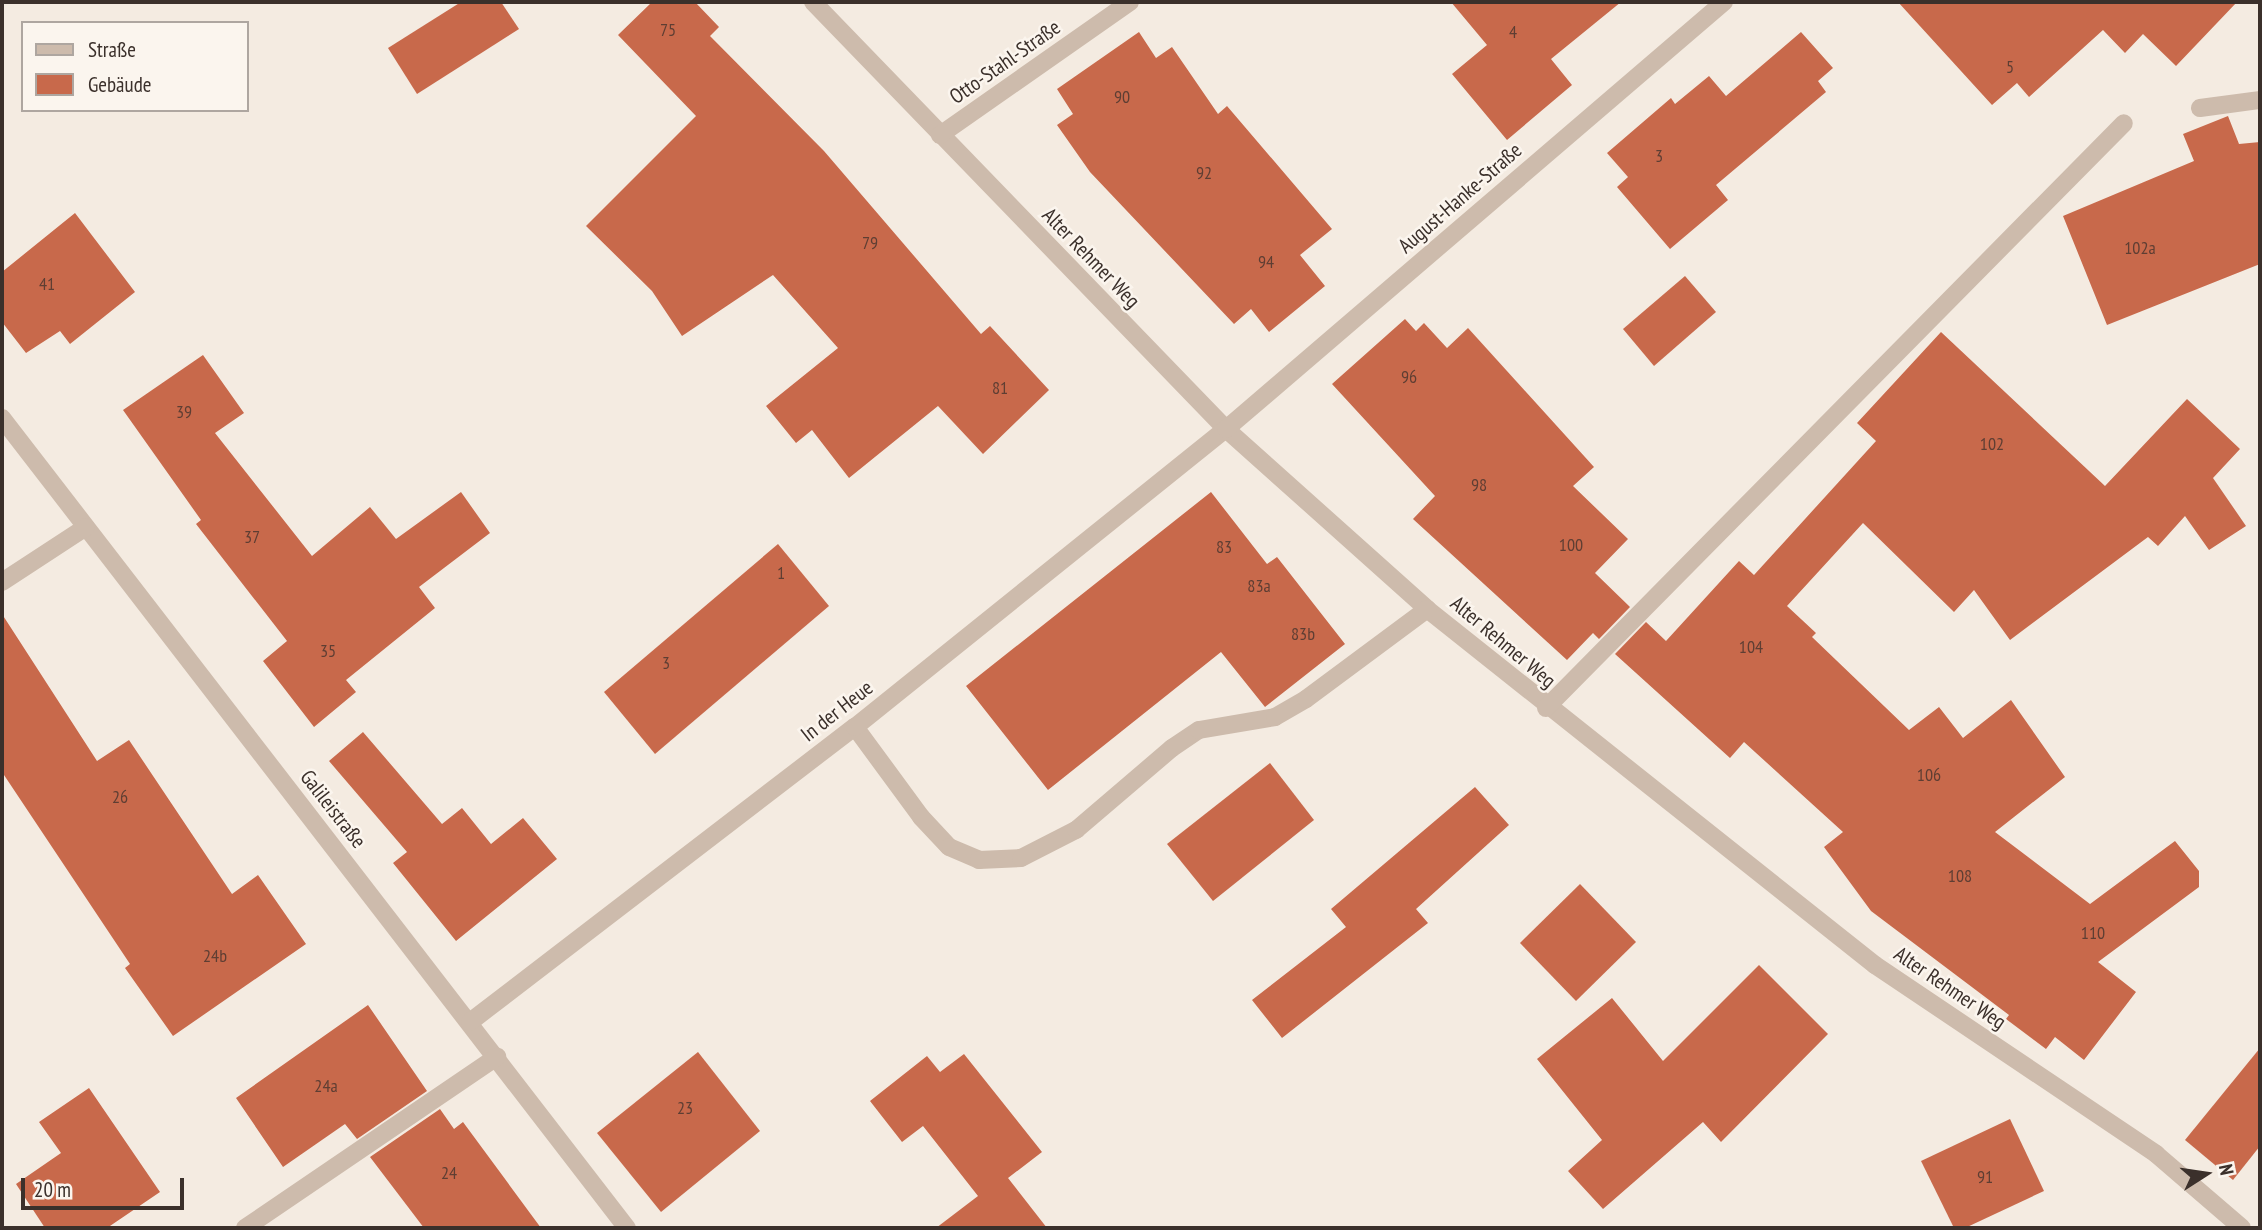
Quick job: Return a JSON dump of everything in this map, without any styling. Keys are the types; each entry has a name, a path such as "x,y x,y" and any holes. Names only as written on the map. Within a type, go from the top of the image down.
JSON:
{"street":[{"name":"Alter Rehmer Weg","path":"813,2 1226,429 1427,609 1546,708 1875,965 2156,1154 2242,1228"},
{"name":"Otto-Stahl-Straße","path":"940,135 1130,2"},
{"name":"August-Hanke-Straße","path":"1226,429 1724,2"},
{"path":"2200,108 2260,100"},
{"path":"1546,708 2124,123"},
{"name":"Galileistraße","path":"2,418 497,1056 627,1228"},
{"name":"In der Heue","path":"470,1022 855,727 1226,429"},
{"path":"2,582 86,527"},
{"path":"855,727 920,817 949,846 979,860 1021,859 1076,830 1172,748 1199,730 1275,717 1306,699 1427,609"},
{"path":"245,1228 497,1056"}],"building":[{"path":"461,2 501,2 519,29 417,94 388,48"},
{"path":"652,2 695,2 719,27 710,36 824,151 981,334 990,326 1049,390 983,454 938,406 849,478 812,430 796,443 766,406 838,348 773,275 682,336 652,291 586,226 696,116 618,35"},
{"path":"1451,2 1621,2 1551,59 1572,85 1507,140 1452,74 1487,45"},
{"path":"1898,2 2237,2 2176,66 2143,34 2125,53 2103,30 2029,97 2017,83 1992,105"},
{"path":"1139,32 1156,58 1172,47 1218,114 1227,106 1332,229 1300,255 1325,286 1269,332 1251,309 1234,324 1090,172 1057,125 1073,114 1057,89"},
{"path":"1801,32 1833,68 1818,81 1826,92 1716,185 1728,200 1670,249 1617,187 1628,177 1607,153 1671,98 1675,104 1709,76 1726,96"},
{"path":"2228,116 2239,144 2260,142 2260,264 2107,325 2063,216 2194,161 2183,134"},
{"path":"75,213 135,292 70,344 60,331 26,353 2,322 2,272"},
{"path":"1685,276 1716,312 1654,366 1623,329"},
{"path":"1405,319 1416,331 1424,323 1447,348 1468,328 1594,467 1573,486 1628,539 1595,573 1630,607 1599,639 1593,633 1567,660 1413,519 1435,496 1332,384"},
{"path":"1941,332 2105,486 2187,399 2240,449 2213,478 2246,526 2209,550 2185,516 2158,546 2148,537 2010,640 1974,590 1954,612 1863,523 1787,606 1816,633 1812,637 1909,730 1939,707 1963,738 2011,700 2065,777 1995,832 2090,904 2175,841 2199,871 2199,887 2098,962 2136,992 2084,1060 2055,1037 2046,1049 2006,1019 2009,1015 1871,911 1824,847 1843,832 1744,742 1730,758 1615,654 1646,622 1666,641 1739,561 1754,575 1876,441 1857,423"},
{"path":"203,355 244,413 215,433 312,556 370,507 396,539 461,492 490,533 419,587 435,608 346,680 356,692 314,727 263,661 287,641 196,524 201,520 123,410"},
{"path":"1211,492 1267,564 1277,557 1345,644 1265,707 1221,652 1048,790 966,686"},
{"path":"778,544 829,606 655,754 604,692"},
{"path":"2,614 97,761 129,740 232,894 258,875 306,944 173,1036 125,968 130,964 2,772"},
{"path":"363,732 442,824 462,808 491,844 523,818 557,859 456,941 393,863 407,852 329,761"},
{"path":"1270,763 1314,820 1213,901 1167,844"},
{"path":"1475,787 1509,825 1416,909 1428,923 1282,1038 1252,1000 1346,927 1331,909"},
{"path":"1580,884 1636,942 1576,1001 1520,943"},
{"path":"1759,965 1828,1034 1721,1142 1703,1122 1603,1209 1568,1171 1602,1140 1537,1059 1612,998 1663,1061"},
{"path":"368,1005 427,1091 357,1139 345,1124 283,1167 236,1098"},
{"path":"2260,1048 2260,1146 2233,1180 2185,1140"},
{"path":"698,1052 760,1131 661,1212 597,1133"},
{"path":"964,1054 1042,1152 1008,1178 1047,1228 936,1228 978,1196 923,1126 902,1142 870,1101 927,1056 940,1072"},
{"path":"89,1088 160,1192 107,1228 45,1228 16,1184 61,1153 39,1122"},
{"path":"440,1109 454,1129 463,1122 541,1228 424,1228 370,1157"},
{"path":"2010,1119 2044,1191 1965,1228 1954,1228 1921,1161"}]}
